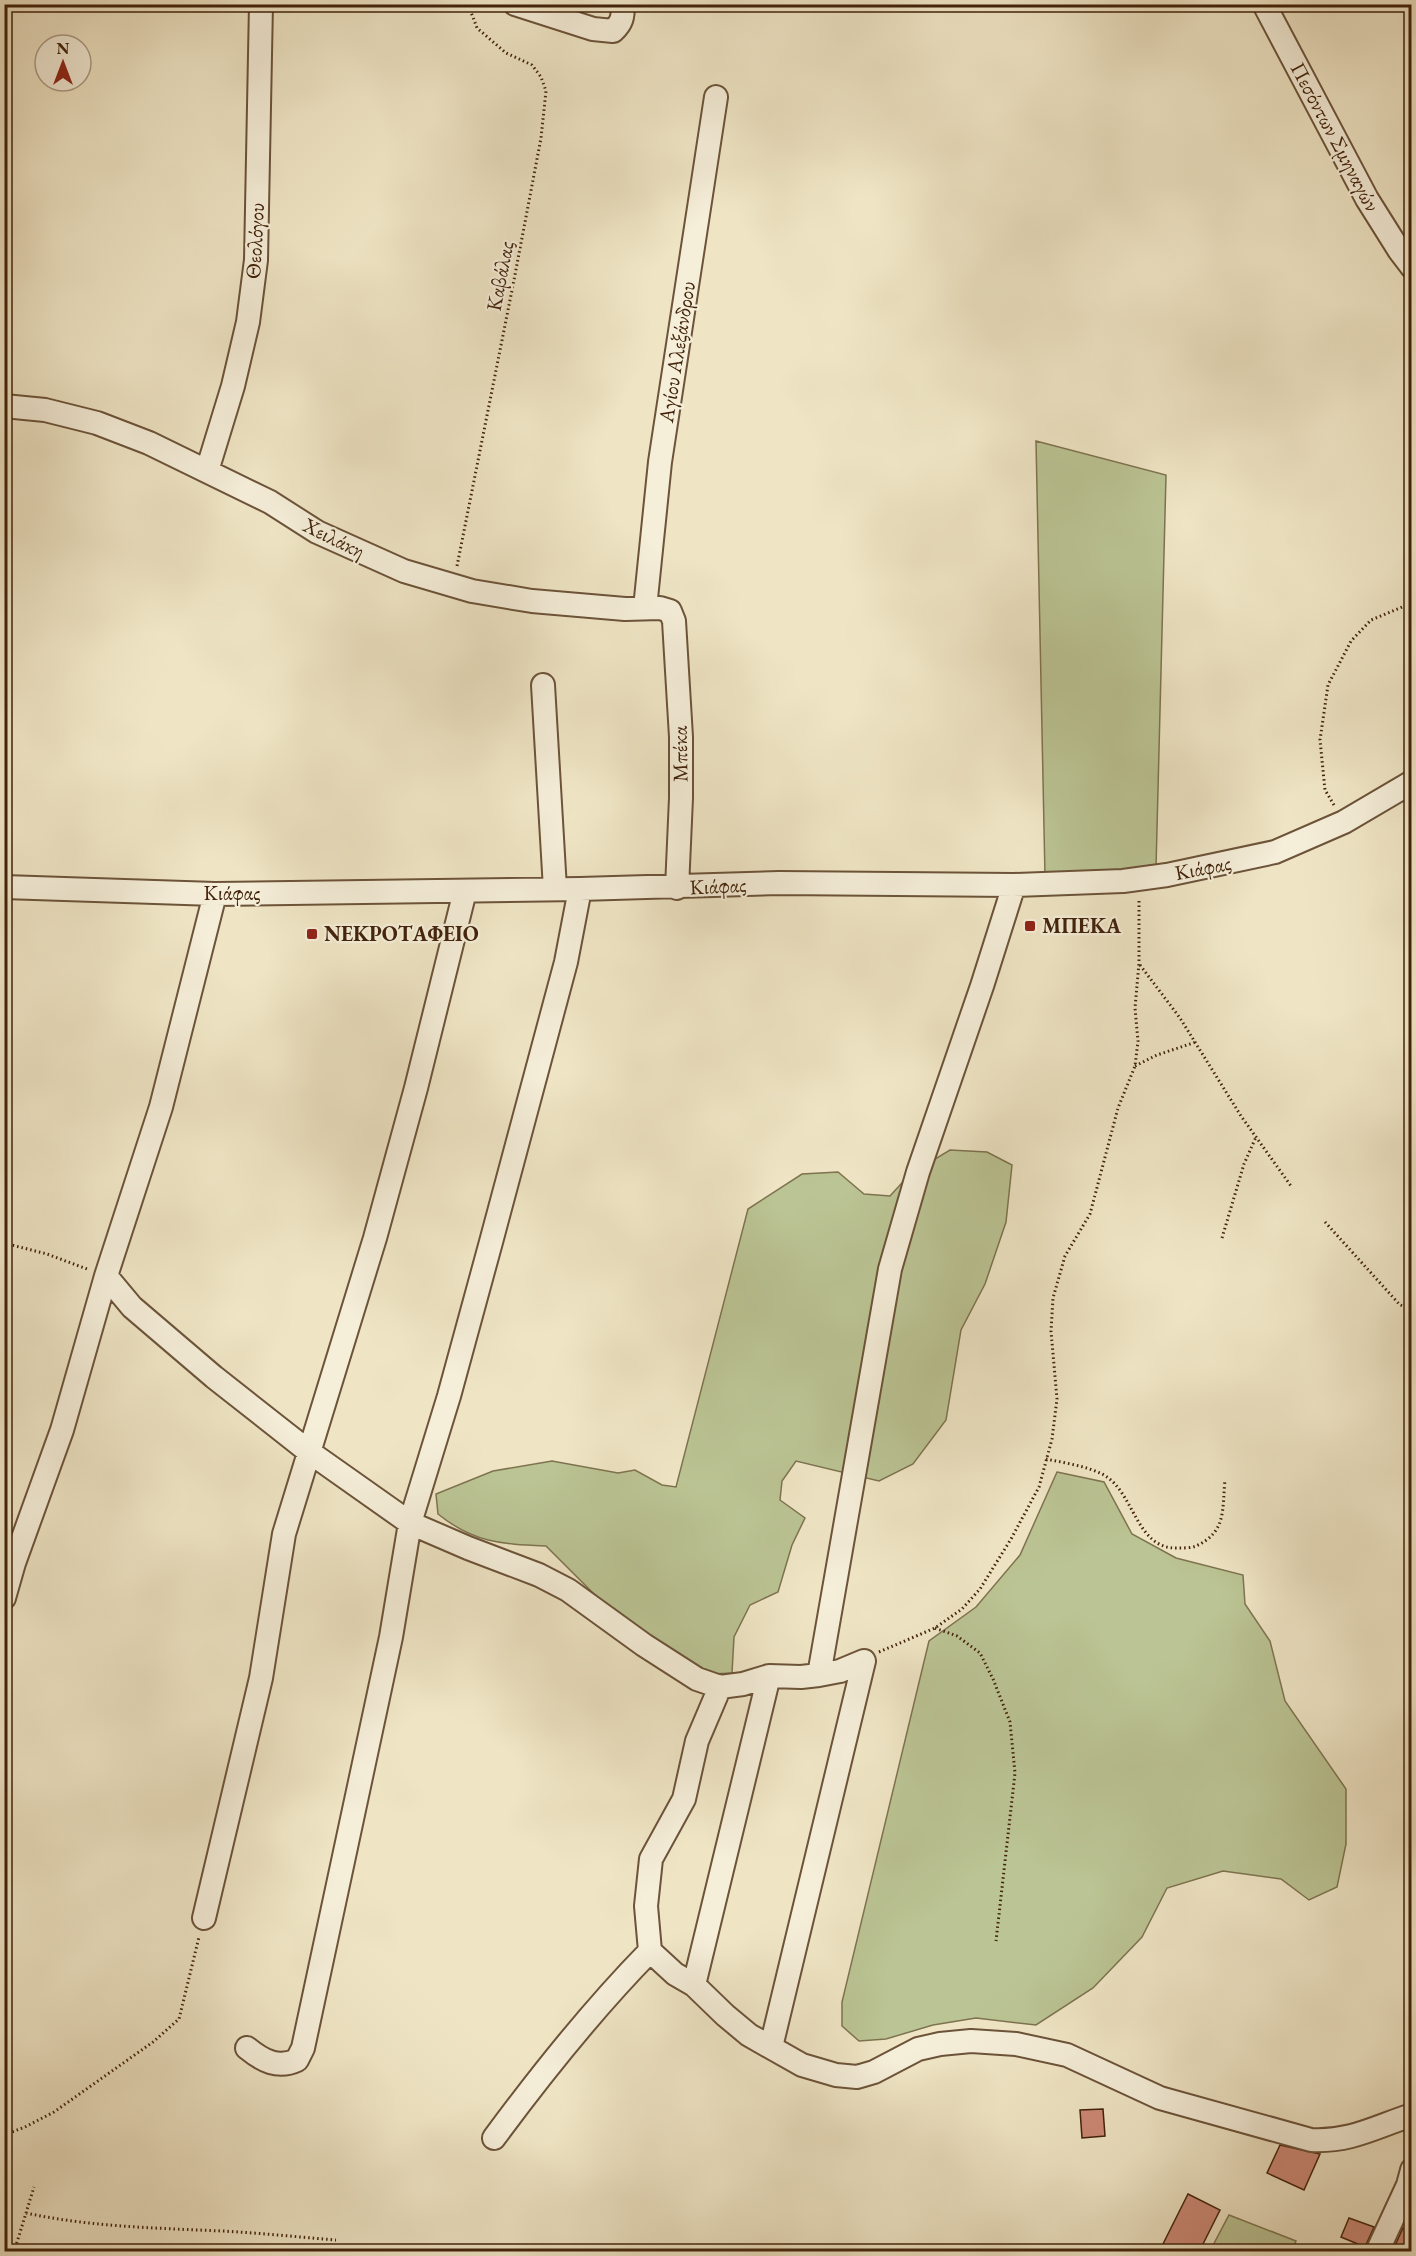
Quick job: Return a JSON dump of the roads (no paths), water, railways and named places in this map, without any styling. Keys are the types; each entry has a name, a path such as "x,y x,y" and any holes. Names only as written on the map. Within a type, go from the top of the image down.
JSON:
{"street":[{"name":"Θεολόγου","path":"207,471 233,386 248,322 256,260 261,4"},
{"path":"515,4 593,29 613,31 620,25 623,4"},
{"name":"Πεσόντων Σμηναγών","path":"1264,4 1367,198 1412,267"},
{"name":"Αγίου Αλεξάνδρου","path":"645,608 660,462 716,97"},
{"name":"Χειλάκη","path":"4,406 45,410 97,423 149,443 270,502 317,532 404,571 472,591 543,603 624,609 665,609 673,615 674,621"},
{"name":"Μπέκα","path":"674,621 681,737 681,798 676,888"},
{"path":"543,684 555,889"},
{"name":"Κιάφας","path":"4,887 215,894 676,888 779,883 1014,885 1138,879 1275,852 1344,822 1412,782"},
{"path":"819,1675 890,1269 918,1172 1014,885"},
{"path":"247,2048 259,2058 285,2065 297,2060 303,2048 391,1637 410,1522 449,1396 494,1231 566,962 580,889"},
{"path":"204,1918 261,1678 284,1534 375,1238 416,1088 465,891"},
{"path":"4,1598 14,1563 62,1430 106,1276 160,1107 215,894"},
{"path":"106,1276 132,1307 214,1377 308,1451 410,1522 468,1548 539,1575 568,1590 644,1645 697,1678 720,1687 743,1684 770,1676 819,1675 840,1671 864,1661 771,2047"},
{"path":"694,1985 770,1676"},
{"path":"720,1687 697,1741 684,1799 651,1859 646,1906 650,1951 675,1974 694,1985 749,2035 802,2065 836,2075 857,2077 874,2072 918,2049 940,2044 971,2041 1042,2049 1067,2055 1160,2098 1311,2139 1332,2141 1354,2136 1412,2115"},
{"path":"494,2138 531,2088 623,1979 650,1951"},
{"path":"1377,2252 1408,2185 1412,2170"}],"place":[{"name":"ΜΠΕΚΑ","path":"1030,926"},
{"name":"ΝΕΚΡΟΤΑΦΕΙΟ","path":"312,934"}]}
